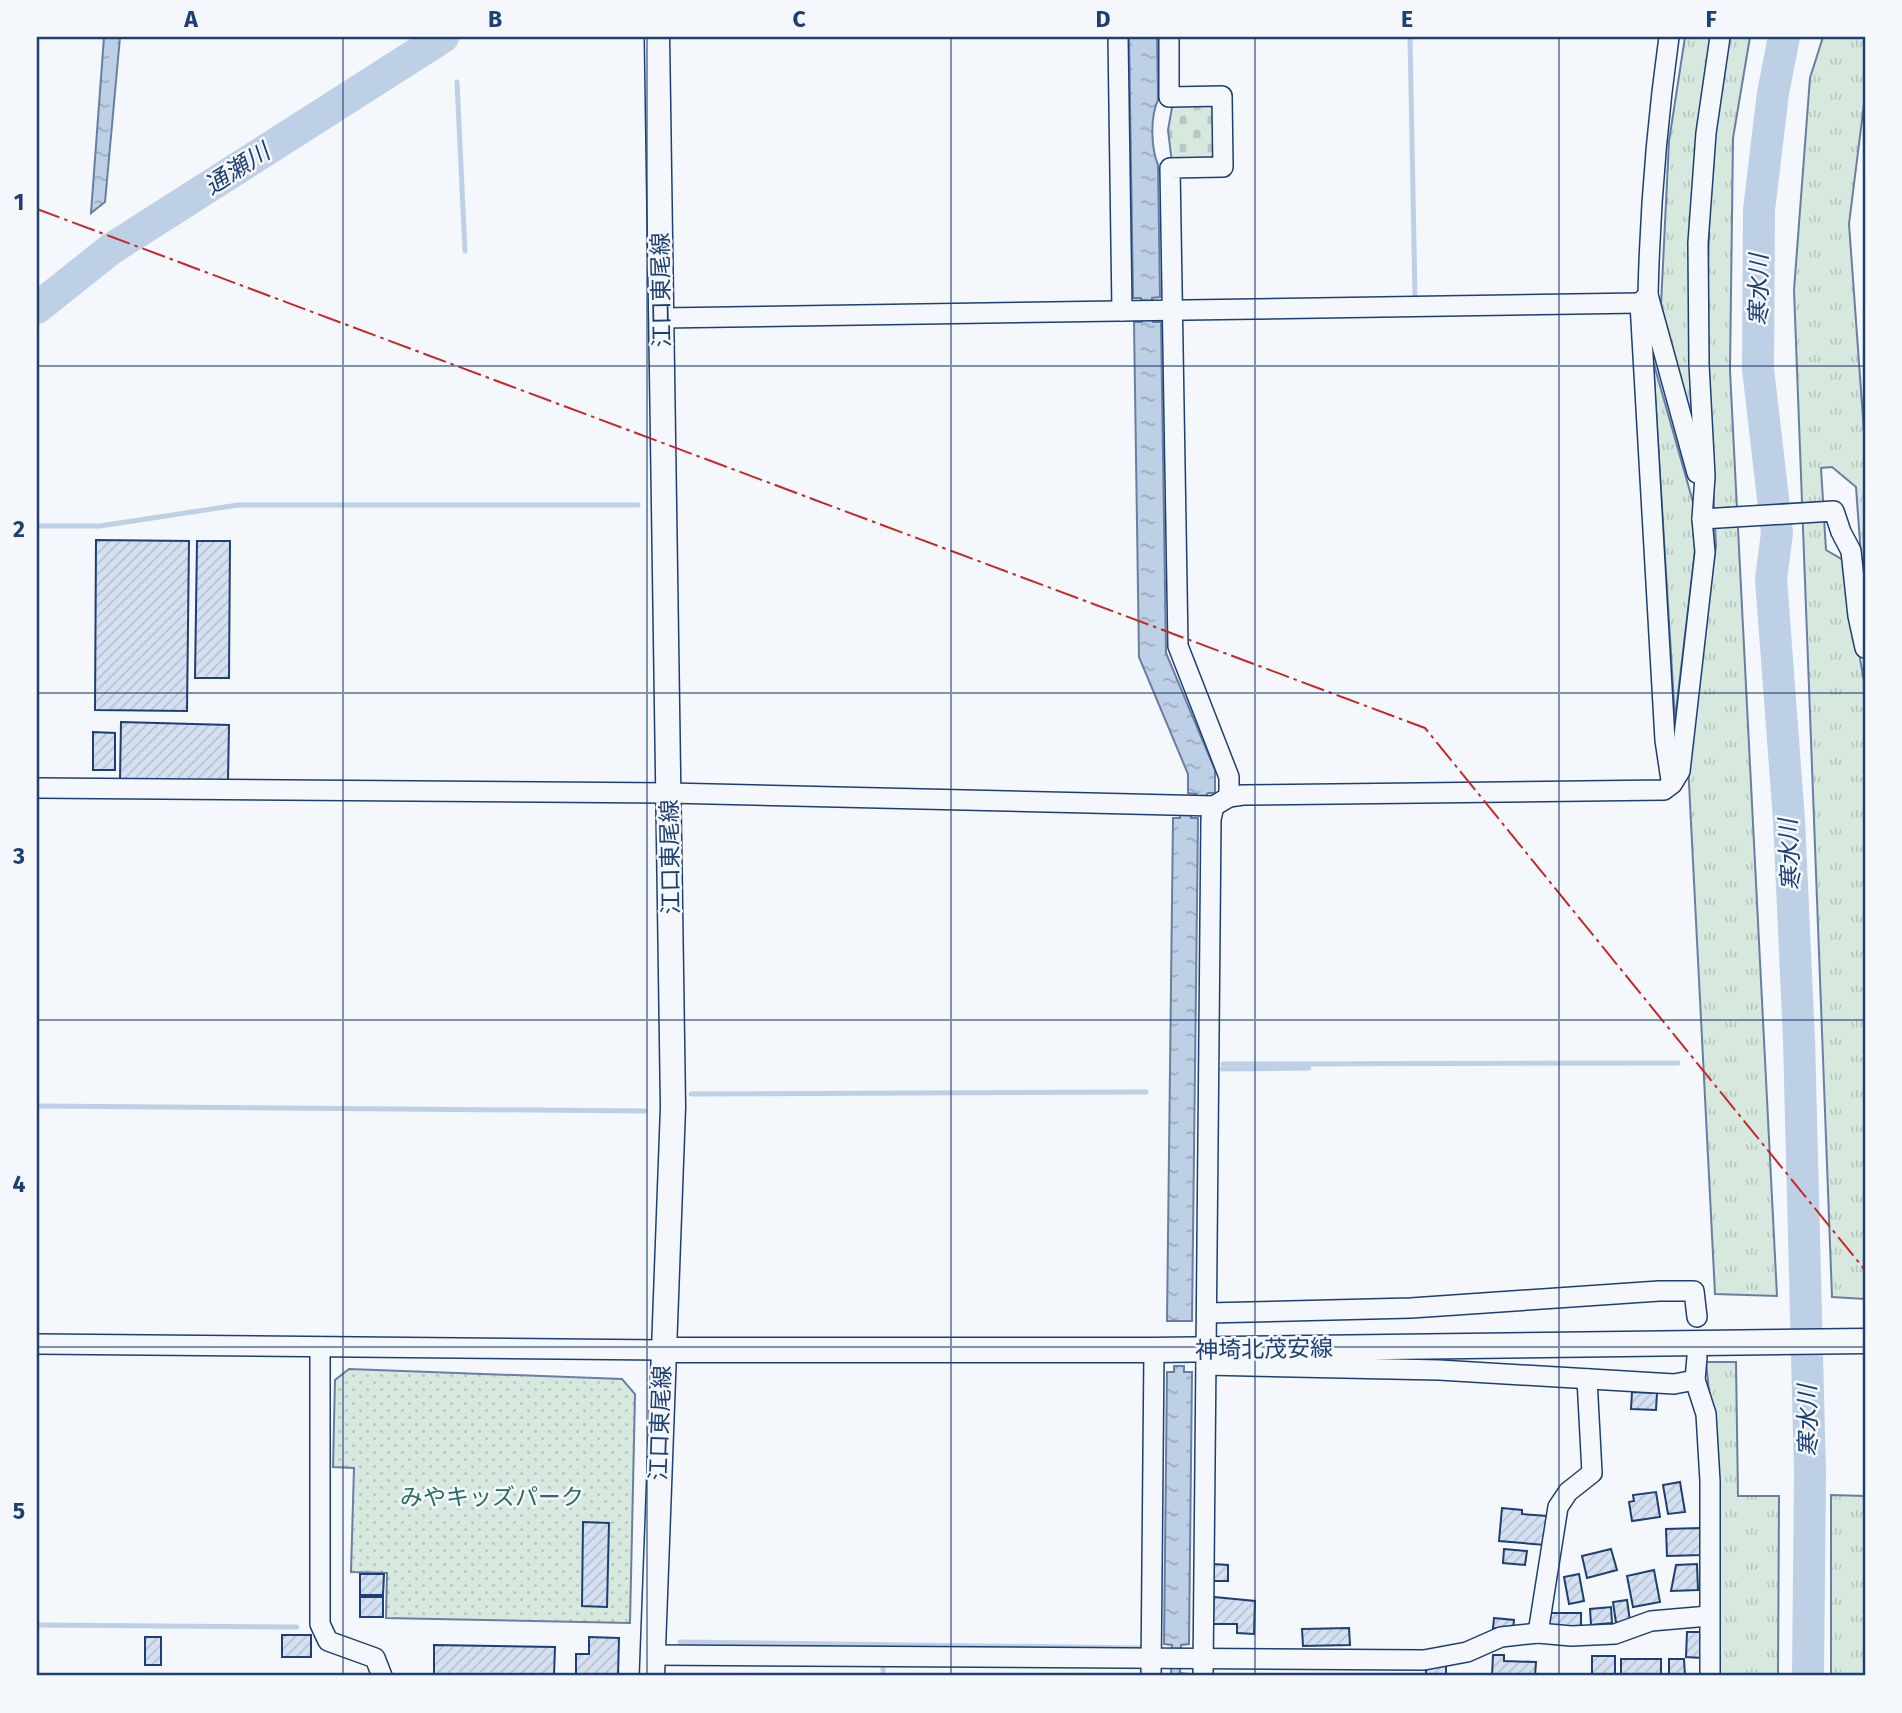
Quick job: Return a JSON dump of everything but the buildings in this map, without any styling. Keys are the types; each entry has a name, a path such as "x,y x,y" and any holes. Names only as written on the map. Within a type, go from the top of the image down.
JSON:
{"main road":[{"name":"江口東尾線","path":"652,1666 673,1107 657,37"},
{"name":"神埼北茂安線","path":"663,1350 1154,1350 1206,1357 1865,1341"}],"street":[{"path":"1118,37 1178,646 1229,777 1207,804"},
{"path":"1147,310 1170,168 1223,167 1222,96 1170,97 1169,37"},
{"path":"1669,37 1657,129 1644,299 1665,740 1672,784"},
{"path":"1703,498 1705,476 1699,364 1698,243 1706,133 1720,37"},
{"path":"661,318 1644,299"},
{"path":"37,788 669,793 1207,804 1243,795 1664,790 1672,784 1680,771 1708,519 1644,299"},
{"path":"1708,519 1834,511 1851,551 1858,616 1865,648"},
{"path":"1177,1665 1206,1357 1211,819 1207,804"},
{"path":"1207,1313 1411,1308 1694,1291 1697,1317"},
{"path":"37,1344 663,1350"},
{"path":"320,1347 320,1624 328,1641 374,1658 382,1676"},
{"path":"1154,1350 1177,1665"},
{"path":"1206,1357 1674,1384 1695,1380"},
{"path":"1697,1357 1695,1380 1706,1414 1710,1481 1710,1676"},
{"path":"1538,1633 1558,1507 1568,1492 1592,1473 1587,1379"},
{"path":"652,1666 1177,1665 1424,1660 1467,1652 1501,1637 1538,1633 1571,1636 1615,1633 1651,1621 1709,1616"}],"green space":[{"path":"1685,37 1711,37 1694,178 1689,338 1695,448 1661,305 1669,141"},
{"path":"1729,37 1750,37 1733,138 1730,371 1777,1296 1715,1294 1687,744 1716,546 1706,351 1711,149"},
{"path":"1823,37 1865,37 1865,96 1849,224 1865,446 1865,611 1856,487 1832,467 1821,468 1826,550 1843,560 1865,687 1865,1299 1832,1297 1794,290 1810,78"},
{"path":"1173,102 1207,103 1216,111 1215,155 1205,163 1172,163 1168,130"},
{"path":"1653,361 1693,502 1695,551 1675,719"},
{"path":"1706,1362 1736,1362 1738,1496 1779,1496 1778,1676 1716,1676 1717,1470"},
{"name":"みやキッズパーク","path":"349,1369 622,1379 635,1394 630,1623 386,1618 387,1573 351,1572 354,1468 333,1467 335,1380"},
{"path":"1831,1495 1865,1496 1865,1676 1831,1676"}],"water":[{"path":"104,37 120,37 105,202 91,213"},
{"path":"1129,37 1157,37 1158,100 1152,132 1158,165 1160,297 1152,298 1153,322 1161,322 1166,653 1215,770 1215,793 1208,793 1191,814 1191,818 1198,818 1192,1321 1167,1321 1173,818 1180,818 1180,814 1196,794 1188,793 1188,774 1139,657 1134,322 1142,322 1141,298 1133,298"},
{"path":"1174,1366 1184,1366 1184,1372 1192,1372 1189,1644 1181,1645 1180,1673 1188,1676 1163,1676 1171,1674 1172,1645 1164,1644 1167,1372 1174,1372"}],"waterway":[{"name":"通瀬川","path":"37,308 111,249 443,37"},
{"path":"1410,37 1415,297"},
{"name":"寒水川","path":"1784,37 1773,93 1759,210 1758,369 1777,533 1771,579 1789,820 1799,1040 1810,1472 1808,1676"},
{"path":"457,82 465,251"},
{"path":"37,526 100,526 238,505 638,505"},
{"path":"1223,1064 1678,1063"},
{"path":"1222,1069 1309,1068"},
{"path":"691,1094 1146,1092"},
{"path":"37,1106 645,1111"},
{"path":"37,1625 297,1627"},
{"path":"680,1642 1141,1648"},
{"path":"883,1668 883,1676"}],"power":[{"path":"37,209 1425,728 1865,1270"}]}
